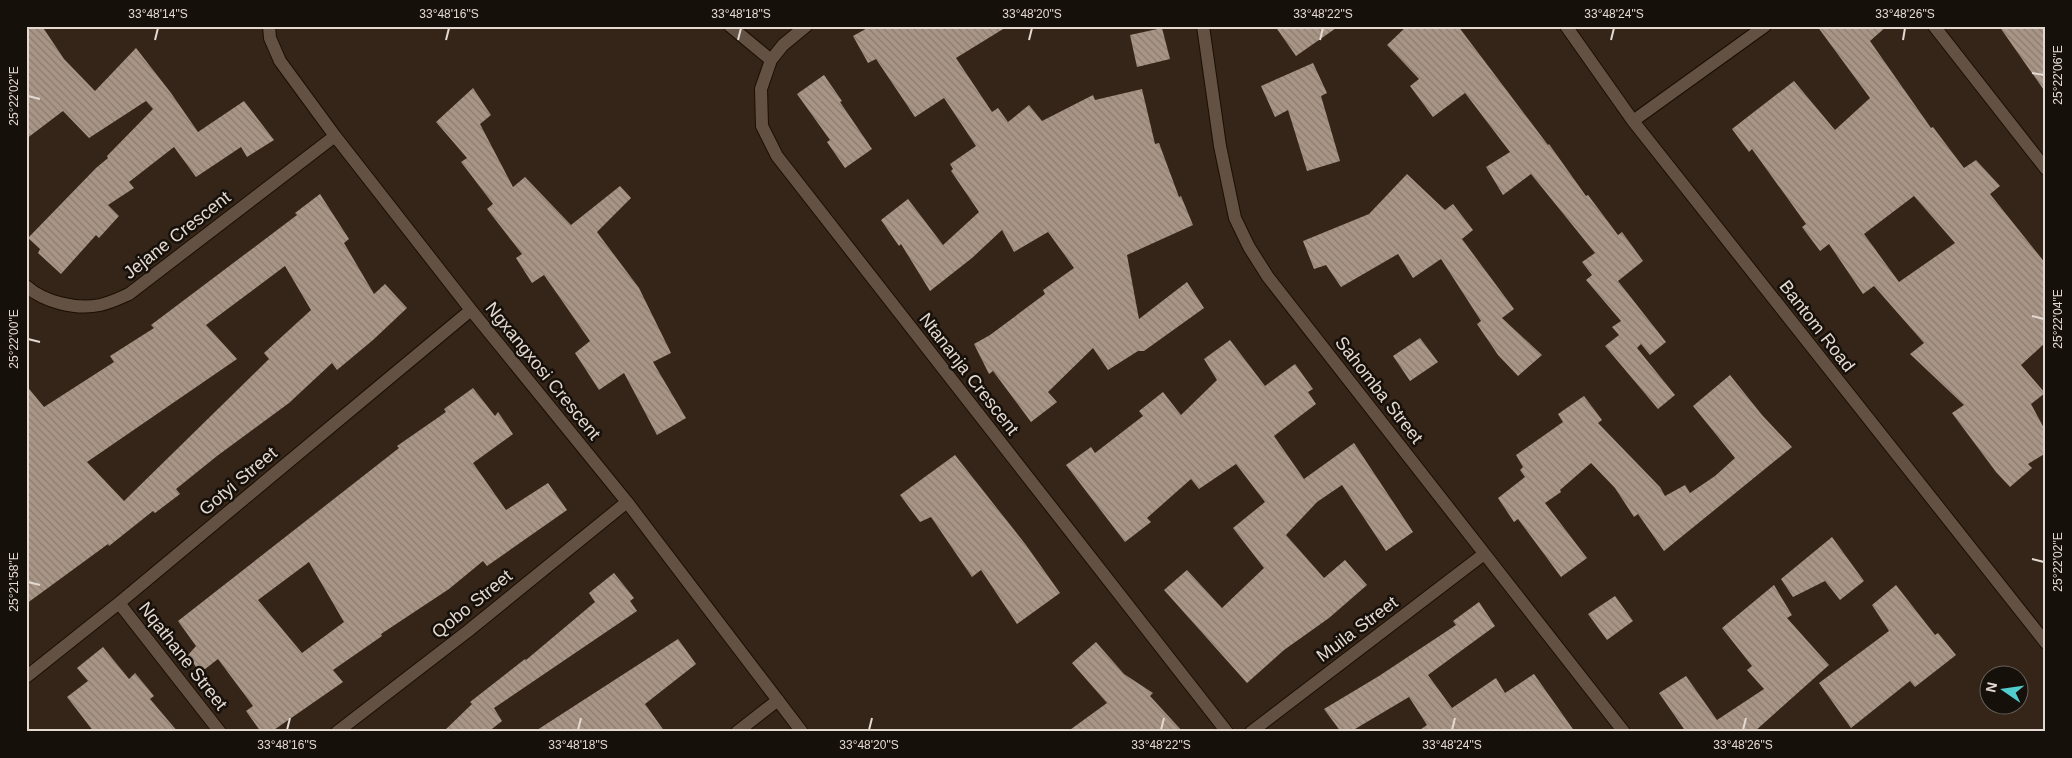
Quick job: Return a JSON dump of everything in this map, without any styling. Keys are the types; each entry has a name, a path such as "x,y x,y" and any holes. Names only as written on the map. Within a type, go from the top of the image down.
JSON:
{"street":[{"name":"Ngxangxosi Crescent","path":"269,26 270,38 280,61 335,136 471,310 627,502 802,732"},
{"path":"730,26 771,60"},
{"name":"Ntananja Crescent","path":"806,26 783,45 771,60 761,89 762,126 777,156 1226,732"},
{"name":"Sahomba Street","path":"1203,26 1228,187 1235,218 1249,247 1268,277 1624,732"},
{"name":"Bantom Road","path":"1566,26 1633,121 2046,643"},
{"path":"1633,121 1765,26"},
{"path":"1934,26 2046,169"},
{"name":"Jejane Crescent","path":"26,286 34,293 77,307 101,305 129,294 335,136"},
{"name":"Gotyi Street","path":"26,677 119,603 471,310"},
{"name":"Qobo Street","path":"337,732 468,631 627,502"},
{"name":"Muila Street","path":"1251,732 1484,554"},
{"name":"Nqathane Street","path":"119,603 220,732"},
{"path":"737,732 778,700"}],"building":[{"path":"26,26 42,26 64,59 95,91 136,48 198,132 244,101 274,140 247,157 241,147 196,177 174,147 129,182 134,188 108,205 119,216 99,238 96,235 61,274 38,253 40,249 28,238 108,158 107,156 153,109 146,101 89,138 63,111 26,139"},
{"path":"871,26 1008,26 956,58 992,112 998,108 1008,122 1029,105 1042,121 1093,95 1095,100 1142,89 1155,144 1159,143 1179,197 1181,196 1193,225 1127,255 1139,319 1187,282 1204,308 1144,351 1138,351 1108,370 1093,348 1048,392 1057,402 1031,422 993,371 989,374 974,344 990,335 1045,294 1043,290 1074,268 1048,232 1014,252 1002,230 972,258 930,291 901,244 899,246 881,220 908,199 943,245 979,212 951,171 953,169 950,164 976,146 944,98 915,117 876,59 868,63 853,36"},
{"path":"1275,26 1339,26 1296,56"},
{"path":"1407,26 1458,26 1549,144 1586,196 1588,195 1618,235 1622,232 1643,261 1618,281 1666,342 1650,355 1641,344 1637,348 1675,395 1658,409 1605,346 1619,335 1612,327 1621,321 1586,280 1592,275 1582,262 1595,253 1531,174 1503,195 1486,167 1510,152 1465,93 1433,117 1410,86 1419,79 1387,45"},
{"path":"1817,26 1887,26 1870,41 1931,128 1933,127 1964,168 1976,160 2000,186 1990,194 2046,264 2046,342 2021,365 2045,393 2031,404 2046,432 2046,453 2028,464 2032,468 2010,487 1996,472 1952,413 1964,405 1910,354 1924,343 1874,286 1863,294 1829,244 1820,251 1802,227 1806,224 1752,149 1749,152 1732,129 1794,81 1835,130 1870,98","holes":["1914,196 1955,243 1899,282 1864,234"]},
{"path":"1999,26 2046,26 2046,93"},
{"path":"1162,28 1170,59 1137,67 1130,35"},
{"path":"1313,63 1327,93 1321,96 1340,161 1307,171 1288,110 1275,117 1261,86"},
{"path":"824,75 872,149 845,168 827,142 830,140 797,94"},
{"path":"473,88 491,115 480,124 513,187 525,177 571,225 620,186 631,198 597,232 639,288 671,353 653,362 686,418 657,435 624,373 599,390 575,353 590,341 544,275 532,283 516,258 522,254 487,209 493,204 461,162 467,158 436,122"},
{"path":"1407,174 1445,210 1453,204 1473,230 1462,239 1514,309 1502,318 1542,355 1518,376 1498,355 1477,324 1481,321 1441,259 1413,278 1398,254 1341,287 1326,265 1314,269 1303,241 1369,214"},
{"path":"320,194 349,239 344,243 374,294 385,284 407,308 337,370 332,363 289,403 176,489 180,494 155,513 153,511 109,546 108,544 26,604 26,385 44,407 114,362 110,356 154,328 151,325 297,215 295,213","holes":["285,266 311,310 264,353 269,359 124,501 87,462 237,359 206,325"]},
{"path":"1420,338 1438,362 1410,381 1393,356"},
{"path":"1230,340 1265,386 1295,364 1313,389 1308,392 1316,404 1274,436 1304,479 1354,443 1413,532 1386,551 1342,485 1317,502 1286,535 1324,578 1345,560 1367,585 1329,618 1284,650 1247,683 1164,590 1187,570 1222,608 1264,568 1233,528 1265,502 1236,464 1199,489 1191,479 1147,518 1151,522 1125,542 1066,465 1091,447 1095,453 1143,416 1139,411 1163,392 1181,415 1217,380 1204,359"},
{"path":"1730,375 1762,415 1792,447 1664,551 1638,514 1634,517 1615,488 1591,463 1560,490 1561,492 1545,503 1587,558 1561,577 1518,519 1514,522 1498,498 1525,477 1520,470 1523,467 1516,455 1563,422 1558,414 1584,396 1602,420 1598,423 1660,487 1665,496 1685,485 1690,493 1715,476 1735,458 1693,406"},
{"path":"473,388 495,416 498,412 513,434 473,463 506,510 548,483 567,510 487,566 483,561 449,589 381,634 382,636 333,670 343,682 271,732 261,732 246,711 253,706 218,659 200,673 188,655 196,646 178,621 399,448 397,446 446,412 444,409","holes":["309,562 344,622 302,653 258,600"]},
{"path":"955,455 1026,545 1060,593 1017,624 981,570 972,577 931,517 920,522 900,495"},
{"path":"1832,537 1864,581 1840,600 1825,581 1793,597 1781,579"},
{"path":"614,573 634,598 630,601 637,611 494,708 502,721 488,732 443,732 472,704 470,702 526,660 595,602 589,593"},
{"path":"1774,585 1792,615 1787,618 1829,665 1754,732 1686,732 1659,693 1686,676 1717,720 1764,689 1747,670 1752,666 1722,628"},
{"path":"1896,585 1935,635 1938,633 1956,655 1915,687 1910,681 1851,728 1819,683 1889,631 1872,605"},
{"path":"1615,596 1633,621 1607,640 1588,614"},
{"path":"1479,602 1495,626 1428,675 1452,708 1496,678 1505,693 1534,674 1575,732 1417,732 1427,725 1409,697 1350,732 1341,732 1324,709 1379,676 1456,625 1453,621"},
{"path":"678,639 696,664 645,704 665,732 534,732"},
{"path":"1096,642 1124,674 1153,693 1150,696 1183,732 1067,732 1107,703 1072,663"},
{"path":"103,647 129,679 135,673 154,696 150,699 178,732 94,732 67,697 88,681 77,668"}]}
